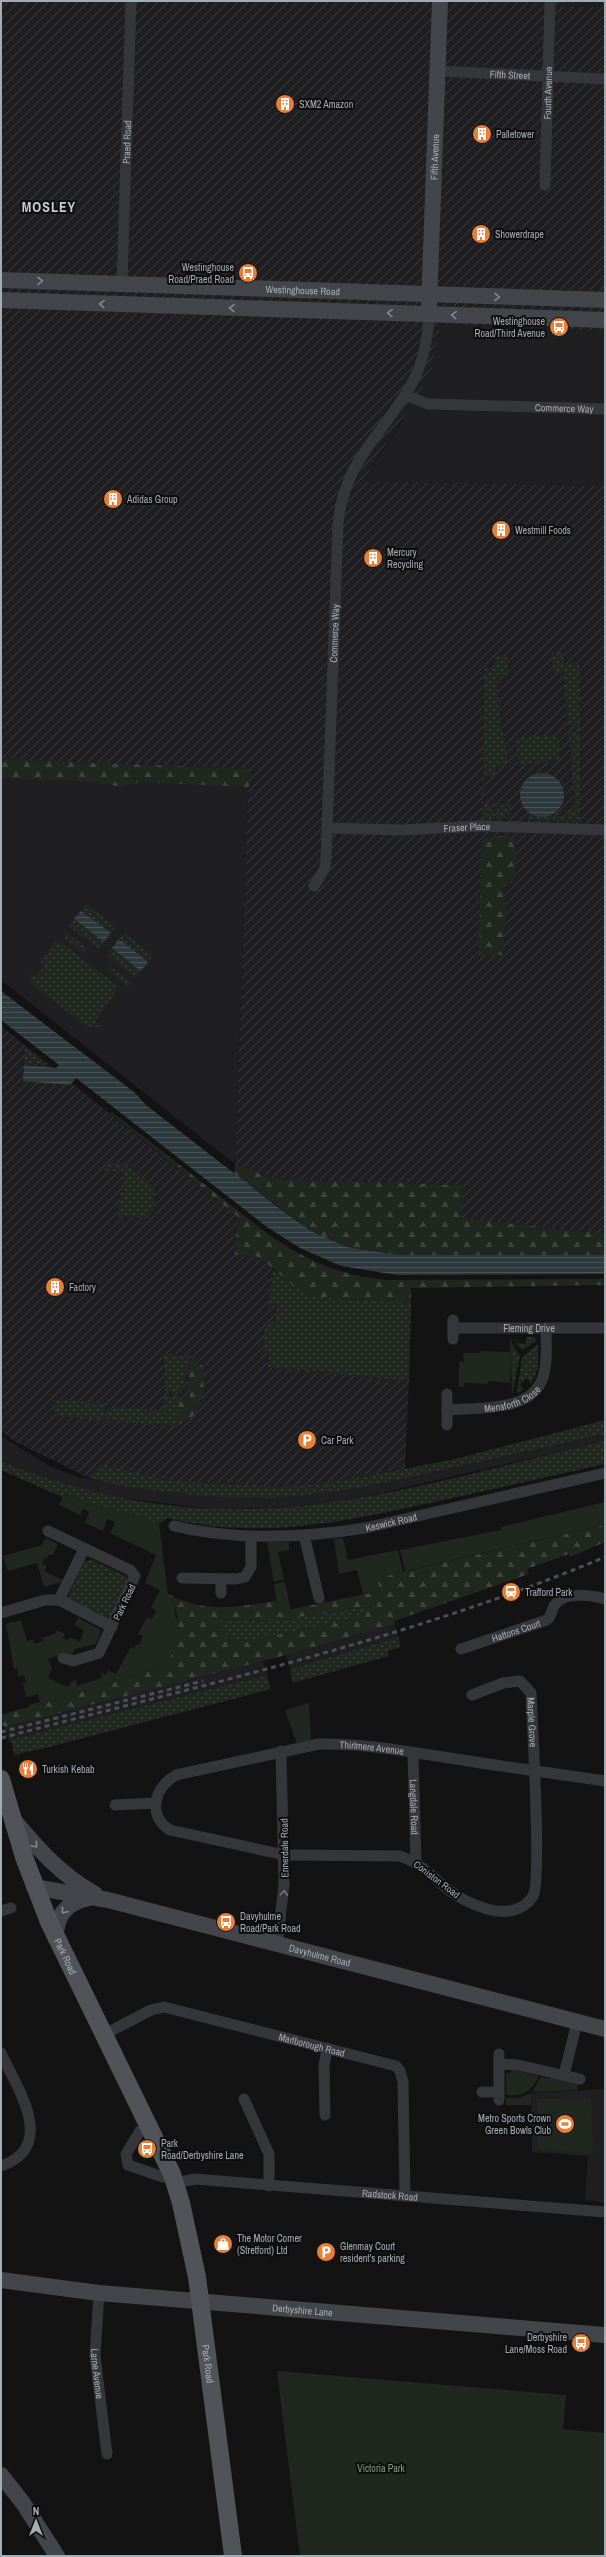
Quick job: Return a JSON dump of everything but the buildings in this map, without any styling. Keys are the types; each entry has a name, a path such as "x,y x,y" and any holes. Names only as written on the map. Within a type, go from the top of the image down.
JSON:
{"main road":[{"name":"Park Road","path":"1,1779 10,1815 34,1887 56,1939 149,2126 173,2179 192,2250 233,2556"}],"street":[{"name":"Praed Road","path":"122,283 132,1"},
{"name":"Fifth Avenue","path":"429,314 440,1"},
{"name":"Fourth Avenue","path":"545,184 550,1"},
{"name":"Fifth Street","path":"438,71 605,79"},
{"name":"Westinghouse Road","path":"1,280 122,283 430,296 605,300"},
{"path":"255,309 256,289"},
{"path":"312,292 312,311"},
{"name":"Westinghouse Road","path":"1,300 605,320"},
{"name":"Commerce Way","path":"314,886 325,868 328,828 339,511 344,488 353,468 405,395 416,373 423,354 429,314"},
{"name":"Commerce Way","path":"405,395 428,404 605,409"},
{"name":"Fraser Place","path":"328,828 401,830 482,826 605,830"},
{"name":"Fleming Drive","path":"453,1340 453,1324 546,1328 605,1328"},
{"name":"Mensforth Close","path":"447,1410 510,1404 530,1395 540,1384 545,1370 546,1328"},
{"path":"447,1394 447,1425"},
{"name":"Keswick Road","path":"174,1526 207,1533 251,1536 304,1535 365,1528 605,1473"},
{"name":"Park Road","path":"48,1531 134,1574 133,1583 112,1627 59,1600"},
{"path":"304,1535 320,1583 319,1598"},
{"path":"182,1578 241,1579 249,1574 251,1567 251,1536"},
{"path":"1,1613 46,1600 59,1600 84,1549"},
{"path":"221,1579 221,1593"},
{"name":"Hattons Court","path":"461,1649 485,1636 547,1620 558,1602 569,1597 583,1595 605,1599"},
{"path":"64,1658 73,1660 97,1654 112,1627"},
{"name":"Marple Grove","path":"472,1695 510,1681 520,1681 528,1687 531,1692 533,1771"},
{"name":"Thirlmere Avenue","path":"156,1803 162,1785 176,1775 281,1751 312,1745 335,1743 605,1781"},
{"name":"Ennerdale Road","path":"277,1946 284,1884 285,1855 281,1751"},
{"name":"Langdale Road","path":"413,1753 416,1862"},
{"name":"Coniston Road","path":"156,1803 159,1816 164,1826 170,1830 285,1855 400,1856 416,1862 450,1891 469,1902 501,1912 521,1908 534,1894 536,1885 533,1771"},
{"path":"115,1805 156,1803"},
{"path":"10,1815 44,1856 82,1887 108,1900"},
{"name":"Davyhulme Road","path":"34,1887 108,1900 277,1946 605,2029"},
{"path":"56,1939 57,1921 61,1913 76,1901 91,1897"},
{"name":"Marlborough Road","path":"103,2035 151,2010 164,2007 390,2063 400,2071 404,2082 405,2196"},
{"path":"564,2075 577,2022"},
{"path":"325,2115 324,2066 327,2048"},
{"path":"1,2053 27,2110 31,2127 26,2146 20,2155 1,2166"},
{"path":"482,2092 499,2096 499,2059 518,2065 580,2079"},
{"path":"244,2099 270,2154 269,2186"},
{"path":"149,2126 139,2132 126,2154 128,2165 173,2179"},
{"name":"Radstock Road","path":"173,2179 195,2179 605,2212"},
{"name":"Derbyshire Lane","path":"1,2280 99,2293 605,2334"},
{"name":"Larne Avenue","path":"99,2293 95,2356 107,2454"},
{"path":"1,2475 23,2503 57,2556"}],"shaded area":[{"path":"1,1 558,1 558,6 605,7 605,331 444,324 440,328 430,375 363,481 605,486 605,1234 462,1218 462,1185 273,1179 235,1164 249,769 1,759"},
{"path":"558,1 605,1 605,7 558,6"},
{"path":"444,324 605,331 605,486 363,481 401,423 440,328"},
{"path":"1,759 249,769 235,1164 1,980"},
{"path":"542,773 554,777 560,783 564,795 560,807 554,813 542,817 530,813 524,807 520,795 524,783 530,777"},
{"path":"81,911 111,933 104,942 74,919"},
{"path":"119,939 148,962 141,971 112,948"},
{"path":"1,991 134,1092 146,1105 280,1209 311,1231 346,1247 397,1255 605,1255 605,1274 397,1275 341,1266 300,1248 267,1227 76,1078 70,1085 23,1081 24,1065 56,1068 59,1065 1,1020"},
{"path":"1,1026 238,1217 235,1255 260,1257 273,1270 270,1304 278,1305 276,1323 263,1352 269,1352 268,1367 409,1381 405,1468 324,1484 280,1487 165,1480 101,1464 89,1478 16,1442 1,1431"},
{"path":"605,1434 605,1441 381,1493 333,1502 273,1508 214,1509 114,1497 74,1488 1,1461 1,1436 51,1467 79,1477 116,1485 215,1497 379,1484"},
{"path":"395,1624 398,1637 290,1669 286,1655"},
{"path":"263,1661 267,1675 8,1740 5,1727"},
{"path":"605,2089 605,2203 585,2200 588,2156 532,2152 531,2093"}],"green space":[{"path":"564,652 564,664 579,662 580,822 528,820 530,813 534,815 550,815 553,817 557,813 565,818 575,804 569,732 577,731 577,725 568,725 564,671 553,672 551,653"},
{"path":"507,656 508,676 497,677 500,723 506,743 507,765 496,766 496,775 485,776 483,805 494,804 494,819 482,819 485,669 495,668 495,657"},
{"path":"556,735 559,740 559,760 522,764 519,762 516,741 518,738"},
{"path":"1,759 249,769 249,787 141,782 121,787 97,782 1,778"},
{"path":"510,803 510,813 506,818 497,819 497,804"},
{"path":"509,836 516,844 515,881 502,885 506,902 503,955 479,955 481,842 487,837"},
{"path":"86,904 116,927 111,933 81,911"},
{"path":"74,919 104,942 98,949 69,926"},
{"path":"66,932 87,948 84,953 62,936"},
{"path":"124,933 153,955 148,962 119,939"},
{"path":"57,939 119,987 95,1022 100,1026 97,1028 86,1026 35,987 30,980 31,973 36,977 45,965 40,961"},
{"path":"112,948 141,971 136,978 107,955"},
{"path":"110,966 131,983 128,987 107,970"},
{"path":"25,1047 47,1065 24,1063"},
{"path":"112,1112 264,1231 307,1258 336,1270 385,1280 605,1279 605,1285 411,1288 411,1303 320,1297 306,1294 295,1287 259,1257 235,1255 238,1217 110,1113"},
{"path":"113,1163 128,1166 154,1188 154,1208 147,1218 118,1217 123,1172 105,1170 105,1164"},
{"path":"235,1164 273,1179 463,1185 462,1218 605,1234 605,1255 397,1255 346,1247 311,1231 234,1174"},
{"path":"273,1270 306,1294 320,1297 411,1303 409,1381 268,1367 269,1353 263,1352 265,1326 269,1322 276,1322 277,1305 269,1304"},
{"path":"510,1336 512,1344 520,1356 512,1395"},
{"path":"515,1336 517,1343 526,1344 526,1337 533,1337 537,1340 523,1350 516,1344"},
{"path":"538,1344 538,1369 531,1384 527,1378 520,1384 523,1390 517,1393 522,1357"},
{"path":"480,1351 511,1352 510,1383 488,1381 488,1384 464,1383 464,1387 459,1387 459,1362 464,1362 463,1353 480,1353"},
{"path":"165,1354 189,1356 181,1393 165,1392"},
{"path":"189,1356 195,1358 204,1368 203,1393 196,1414 177,1426 179,1399 189,1400 190,1392 186,1390 190,1372 186,1370"},
{"path":"165,1395 180,1396 177,1426 106,1420 108,1407 113,1410 114,1407 163,1411"},
{"path":"55,1399 105,1404 104,1420 57,1416 54,1413"},
{"path":"605,1420 605,1434 379,1484 332,1492 273,1498 215,1497 116,1485 89,1478 101,1464 165,1480 280,1487 323,1484 451,1460"},
{"path":"605,1441 605,1464 371,1515 304,1526 270,1528 236,1528 202,1525 167,1518 159,1524 142,1517 90,1504 65,1493 62,1497 1,1470 1,1461 34,1474 101,1493 169,1505 238,1509 274,1508 358,1498 399,1490"},
{"path":"64,1493 90,1504 142,1517 159,1524 168,1594 174,1602 176,1620 179,1621 178,1636 176,1636 174,1648 167,1666 30,1707 29,1705 40,1702 38,1694 26,1697 23,1684 20,1685 26,1682 24,1675 18,1677 17,1668 14,1669 6,1624 21,1620 27,1641 33,1640 34,1644 43,1641 42,1638 56,1633 56,1630 65,1634 63,1638 68,1640 70,1637 80,1642 84,1630 75,1625 78,1618 101,1630 96,1644 75,1649 71,1658 62,1654 48,1659 52,1669 48,1678 68,1687 71,1681 76,1680 77,1686 102,1678 101,1672 106,1675 108,1670 116,1674 131,1647 134,1649 136,1644 139,1645 143,1636 138,1634 147,1617 152,1619 156,1611 151,1608 160,1590 145,1583 156,1555 110,1533 115,1522 107,1519 103,1531 85,1523 89,1512 83,1509 80,1515 59,1505"},
{"path":"605,1502 605,1525 405,1571 400,1550 501,1530 501,1527"},
{"path":"605,1525 605,1542 570,1557 569,1554 527,1569 529,1574 394,1621 395,1624 286,1655 5,1727 1,1724 1,1715 167,1666 173,1649 177,1629 176,1610 173,1601 168,1594 182,1600 208,1607 234,1607 276,1601 278,1612 380,1591 377,1578","holes":["379,1605 348,1620 243,1642 228,1637 222,1630 222,1622 231,1619 266,1622"]},
{"path":"45,1538 58,1544 53,1555 48,1555 47,1559 44,1558 42,1563 47,1566 44,1571 63,1580 62,1582 44,1587 37,1563 8,1571 3,1556 42,1545"},
{"path":"343,1538 348,1560 398,1550 403,1572 377,1578 380,1591 363,1594 357,1570 339,1574 334,1539"},
{"path":"267,1542 289,1542 289,1550 278,1552 284,1579 274,1582"},
{"path":"91,1559 129,1578 110,1619 108,1620 67,1599 84,1562"},
{"path":"285,1582 291,1610 278,1612 274,1584"},
{"path":"381,1605 348,1620 243,1642 228,1637 222,1630 222,1622 231,1619 266,1622"},
{"path":"398,1637 401,1647 388,1651 389,1656 292,1683 290,1669"},
{"path":"267,1675 271,1689 45,1748 14,1755 12,1743 8,1740"},
{"path":"309,1703 311,1741 297,1744 285,1710"},
{"path":"514,2070 539,2076 533,2086 526,2092 517,2095 506,2095 506,2074"},
{"path":"541,2077 550,2079 551,2077 579,2083 577,2090 532,2092"},
{"path":"531,2093 531,2105 506,2105 506,2098 519,2098"},
{"name":"Metro Sports Crown Green Bowls Club","path":"591,2098 593,2154 538,2149 537,2099"},
{"name":"Victoria Park","path":"277,2371 566,2395 563,2429 605,2433 605,2556 300,2556"}],"railway":[{"path":"1,1738 231,1679 382,1636 531,1586 605,1557"},
{"path":"1,1732 203,1681"}],"place":[{"name":"SXM2 Amazon","path":"285,104"},
{"name":"Palletower","path":"482,134"},
{"name":"Showerdrape","path":"481,234"},
{"name":"Westinghouse Road/Praed Road","path":"248,273"},
{"name":"Westinghouse Road/Third Avenue","path":"559,327"},
{"name":"Adidas Group","path":"113,499"},
{"name":"Westmill Foods","path":"501,530"},
{"name":"Mercury Recycling","path":"373,558"},
{"name":"Factory","path":"55,1287"},
{"name":"Car Park","path":"307,1440"},
{"name":"Trafford Park","path":"511,1592"},
{"name":"Turkish Kebab","path":"28,1769"},
{"name":"Davyhulme Road/Park Road","path":"226,1922"},
{"name":"Metro Sports Crown Green Bowls Club","path":"565,2124"},
{"name":"Park Road/Derbyshire Lane","path":"147,2149"},
{"name":"The Motor Corner (Stretford) Ltd","path":"223,2244"},
{"name":"Glenmay Court resident's parking","path":"326,2252"},
{"name":"Derbyshire Lane/Moss Road","path":"581,2343"}],"district":[{"name":"MOSLEY","path":"49,207"}]}
